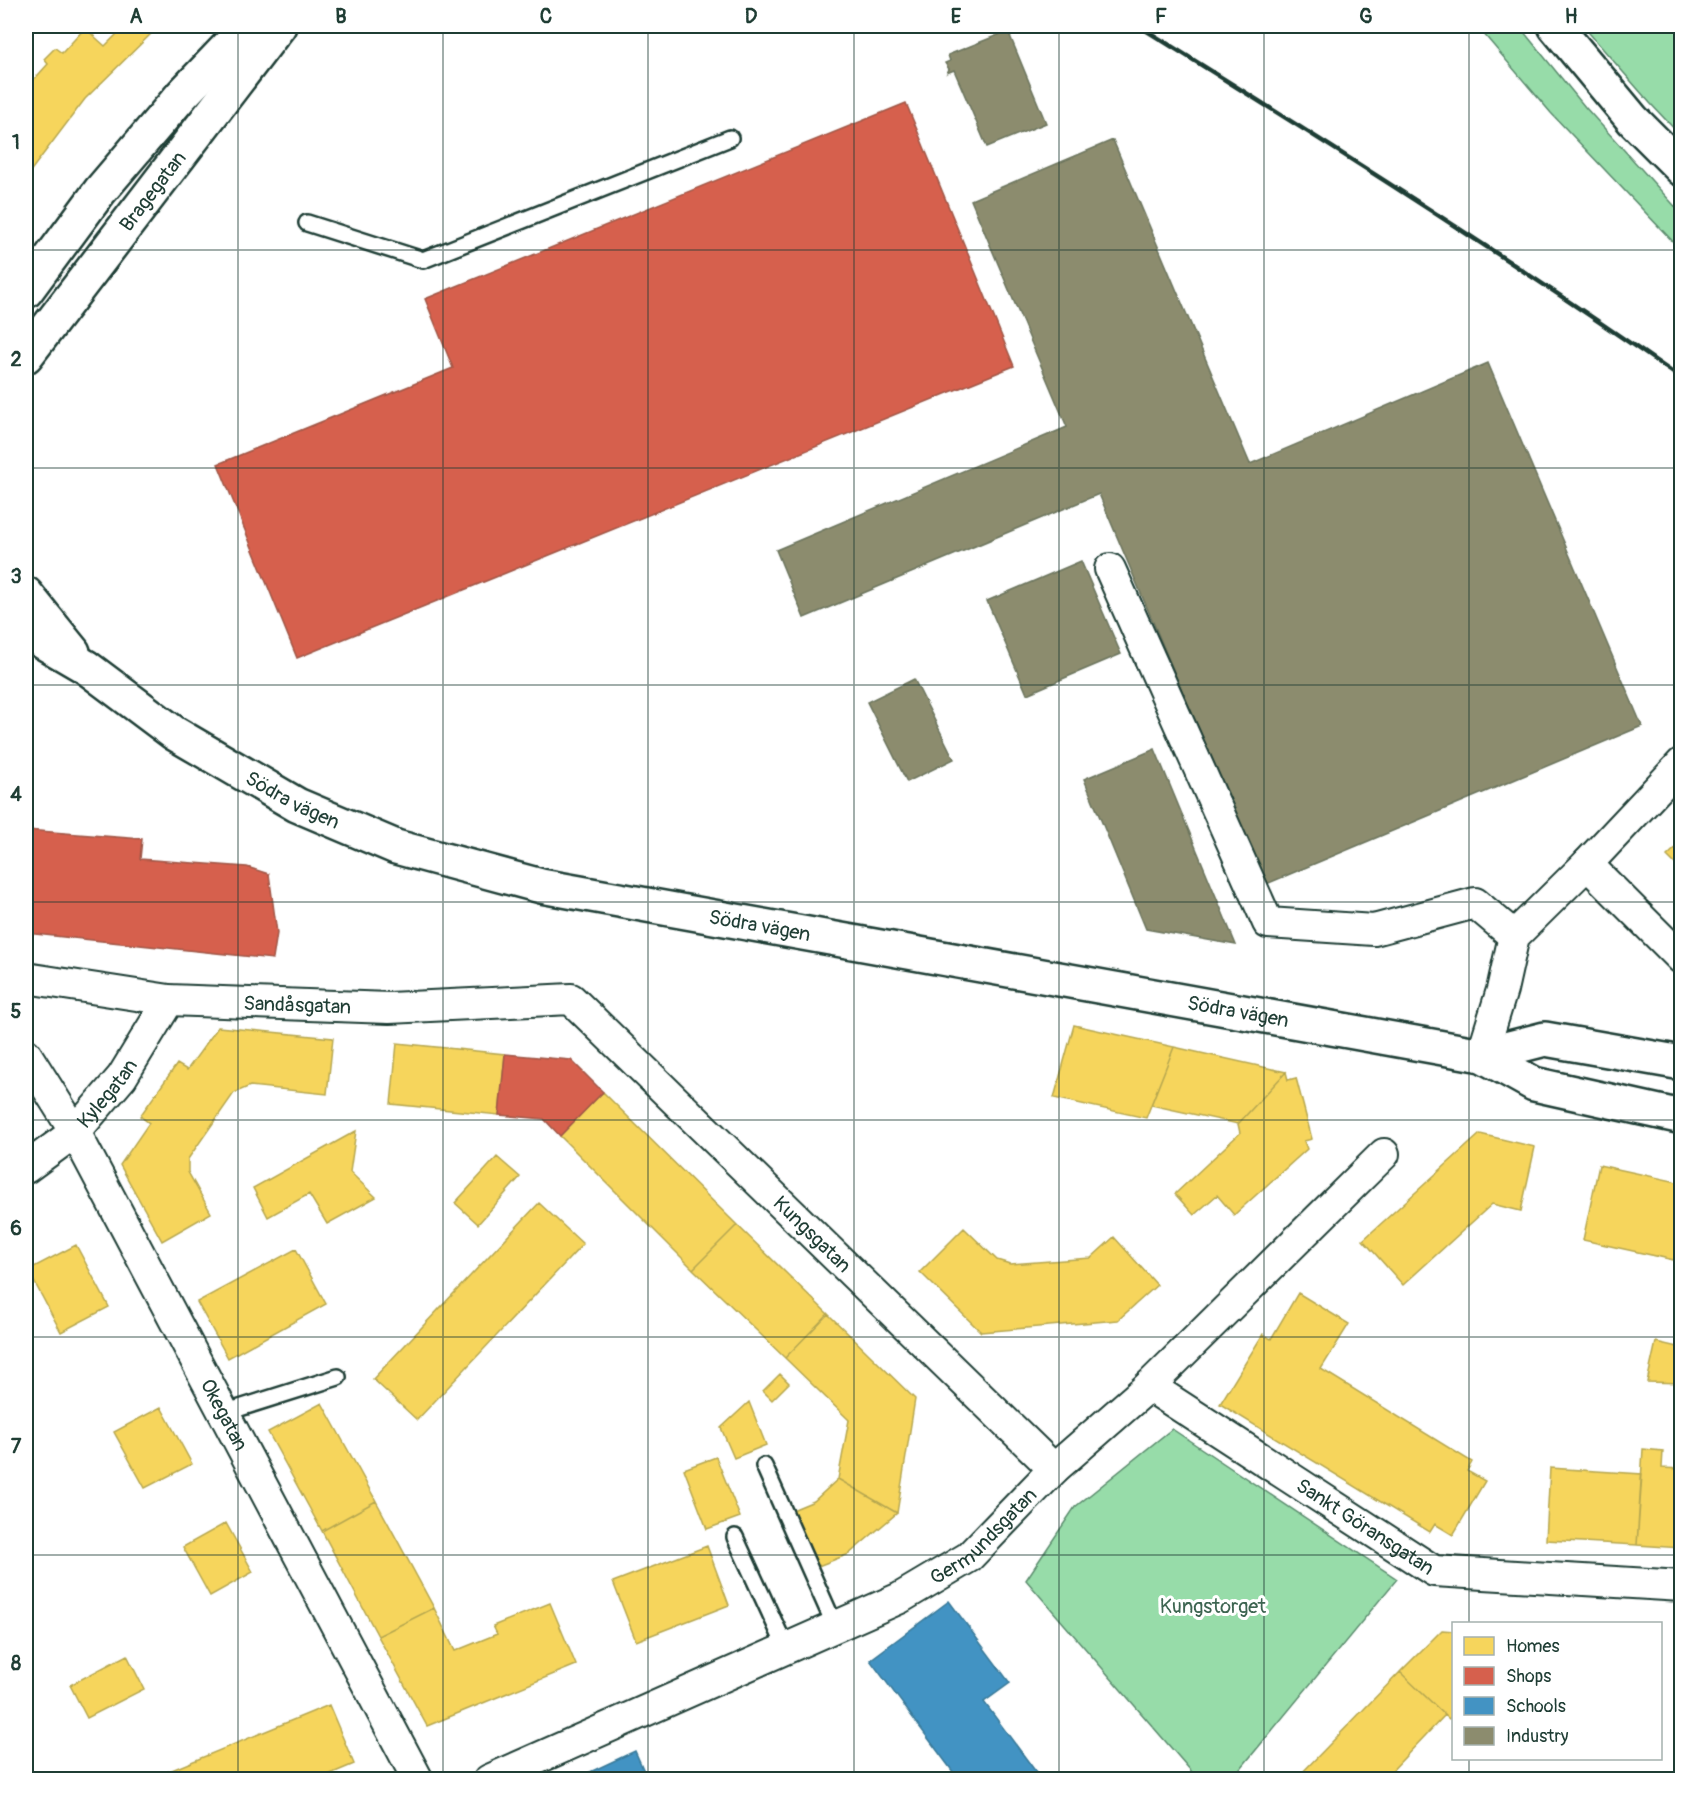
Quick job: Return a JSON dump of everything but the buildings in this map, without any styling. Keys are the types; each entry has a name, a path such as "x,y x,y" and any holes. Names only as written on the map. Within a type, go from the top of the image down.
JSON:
{"main road":[{"name":"Bragegatan","path":"26,291 100,191 181,96 248,26"},
{"name":"Bragegatan","path":"26,356 279,26"},
{"path":"1555,26 1633,120 1682,170"},
{"name":"Södra vägen","path":"26,594 86,667"},
{"name":"Södra vägen","path":"26,633 86,667 174,733 230,767 297,805 407,850 541,886 1482,1055 1534,1084 1682,1117"},
{"name":"Södra vägen","path":"1482,1055 1545,1039 1682,1063"}],"street":[{"path":"1110,569 1268,923 1374,930 1475,903 1514,936"},
{"path":"1482,1055 1502,990 1514,936 1587,864 1682,763"},
{"path":"1587,864 1682,959"},
{"name":"Sandåsgatan","path":"26,978 169,1000 389,1008 570,999"},
{"name":"Kungsgatan","path":"570,999 1054,1469"},
{"name":"Kylegatan","path":"26,1168 75,1132 122,1077 169,1000"},
{"name":"Okegatan","path":"26,1054 75,1132 418,1779"},
{"name":"Germundsgatan","path":"489,1779 900,1598 969,1557 1054,1469 1149,1386 1384,1154"},
{"name":"Sankt Göransgatan","path":"1149,1386 1434,1571 1682,1586"}],"lane":[{"path":"307,223 423,260 729,138"},
{"path":"224,1413 338,1377"},
{"path":"764,1466 835,1626"},
{"path":"735,1537 786,1648"}],"green space":[{"path":"1477,26 1519,26 1585,107 1681,213 1681,250 1551,113"},
{"path":"1583,26 1681,26 1681,136 1650,103"},
{"name":"Kungstorget","path":"1172,1429 1397,1579 1232,1779 1198,1779 1026,1580 1075,1507"}],"railway":[{"path":"1139,26 1481,243 1682,379"}]}
